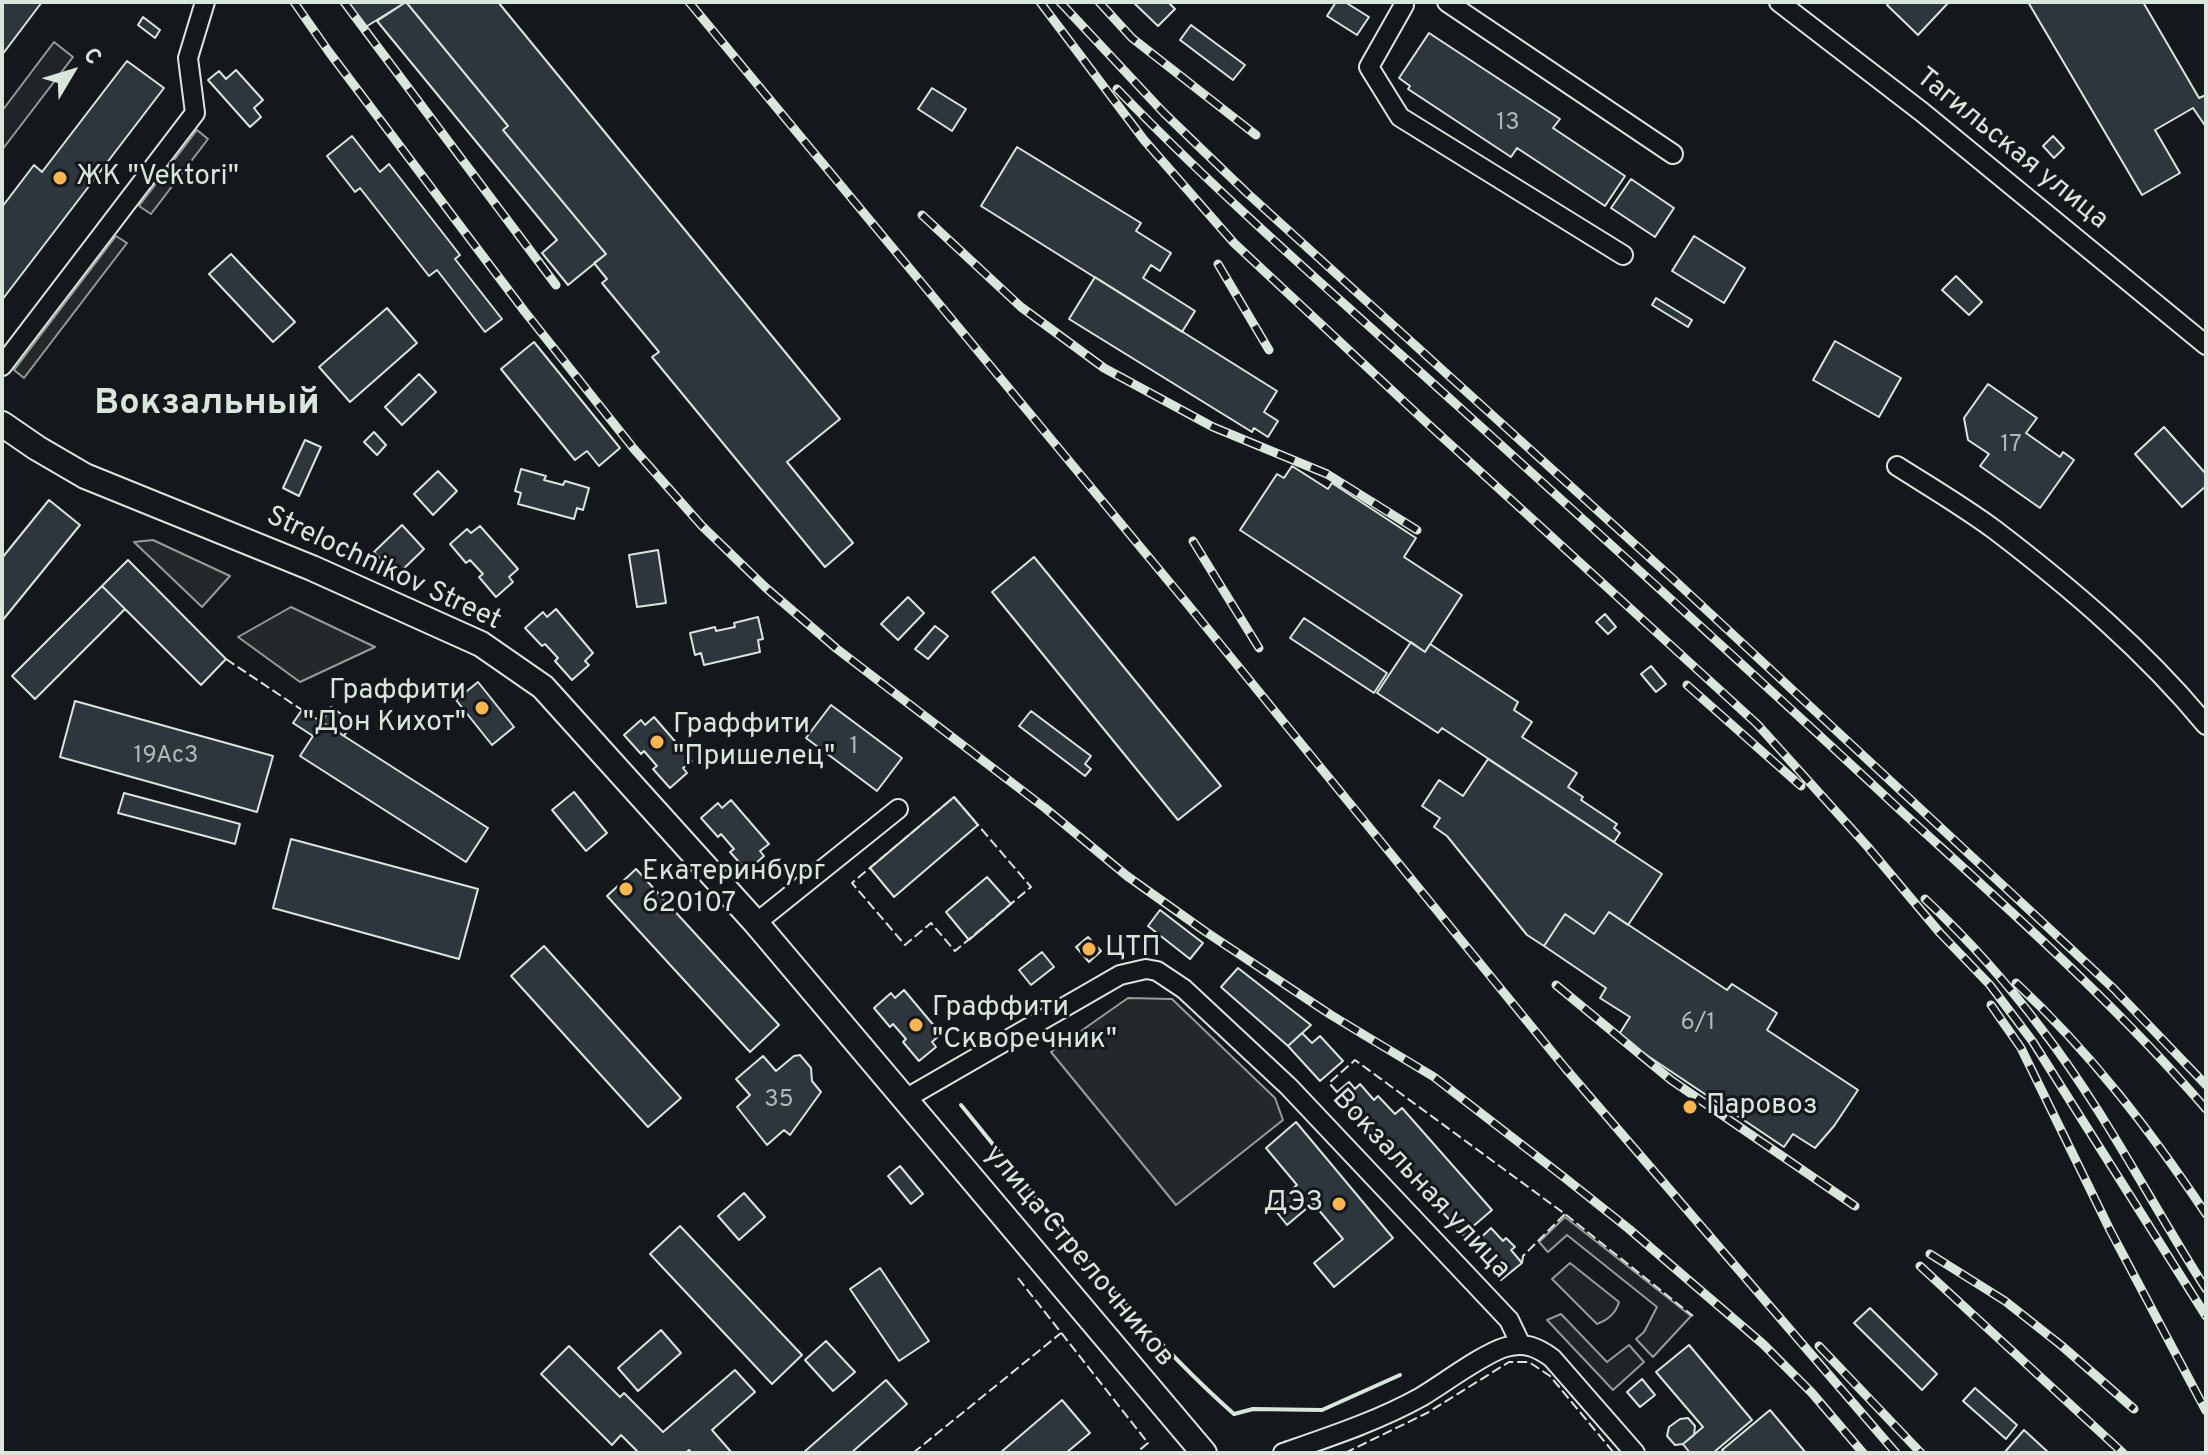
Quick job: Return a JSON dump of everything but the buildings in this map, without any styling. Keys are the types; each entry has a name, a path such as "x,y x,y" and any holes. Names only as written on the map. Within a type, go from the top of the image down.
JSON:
{"main road":[{"name":"Strelochnikov Street","path":"2,424 85,476 312,568 481,644 543,687 756,923 905,1099"},
{"name":"улица Стрелочников","path":"905,1099 1204,1453"}],"street":[{"path":"2,366 195,113 188,58 205,2"},
{"path":"1447,2 1673,154"},
{"name":"Тагильская улица","path":"1779,2 1922,112 2206,345"},
{"path":"1407,3 1369,67 1400,117 1623,255"},
{"path":"1897,466 1993,529 2094,611 2167,679 2206,725"},
{"path":"756,923 898,809"},
{"name":"Вокзальная улица","path":"905,1099 1120,975 1146,969 1171,978 1289,1087 1509,1320 1521,1345"},
{"path":"1283,1453 1335,1435 1403,1405 1504,1348 1521,1345 1536,1347 1552,1358 1635,1453"}],"shaded area":[{"path":"54,42 73,57 2,150 2,111"},
{"path":"197,130 208,139 151,214 139,206"},
{"path":"116,236 127,243 24,378 14,370"},
{"path":"153,540 230,576 202,607 134,542"},
{"path":"291,607 375,647 300,682 238,637"},
{"path":"1128,998 1172,999 1275,1098 1283,1120 1176,1205 1051,1052"},
{"path":"1565,1217 1691,1316 1653,1357 1636,1339 1644,1332 1657,1307 1567,1235 1548,1252 1539,1242"},
{"path":"1570,1263 1619,1302 1614,1313 1605,1320 1597,1324 1552,1279"},
{"path":"1561,1314 1607,1362 1629,1345 1644,1362 1613,1390 1547,1320"}],"railway":[{"path":"294,2 525,312 634,449 702,526 765,587 837,649 1045,808 1127,876 1331,1015 1434,1077 1565,1178 1763,1344 1812,1393 1863,1453"},
{"path":"344,2 556,285"},
{"path":"689,2 1185,601 1566,1069 1896,1453"},
{"path":"1040,2 1144,140 1234,243 1757,724 1867,846 1940,933 1990,985 2033,1042 2206,1316"},
{"path":"1060,2 1163,112 1246,192 1672,578 2039,919 2114,989 2206,1085"},
{"path":"1099,2 1132,38 1256,135"},
{"path":"1117,89 1242,211 2018,918 2134,1030 2206,1109"},
{"path":"922,215 1021,307 1104,368 1213,427 1327,474 1417,530"},
{"path":"1218,264 1269,350"},
{"path":"1193,541 1259,648"},
{"path":"1687,685 1801,786"},
{"path":"1925,899 2002,979 2065,1061 2206,1289"},
{"path":"2016,983 2069,1036 2118,1093 2206,1214"},
{"path":"1556,985 1671,1080 1855,1206"},
{"path":"1991,1005 2021,1048 2110,1230 2206,1411"},
{"path":"1930,1254 2005,1301 2134,1409"},
{"path":"1920,1266 2123,1453"},
{"path":"1819,1346 1921,1453"}],"fence":[{"path":"226,659 302,710"},
{"path":"954,797 1031,887 955,951 931,923 905,945 852,883 954,797"},
{"path":"1337,1092 1329,1083 1355,1060 1565,1214 1693,1316"},
{"path":"1522,1263 1523,1256 1565,1214"},
{"path":"1018,1278 1148,1443 1136,1453"},
{"path":"913,1453 1061,1333"},
{"path":"1345,1453 1427,1413 1509,1362 1529,1362 1550,1376 1614,1453"}],"wall":[{"path":"961,1105 1125,1304 1234,1414 1253,1409 1322,1410 1400,1375"}],"place":[{"name":"ЖК \"Vektori\"","path":"60,178"},
{"name":"Граффити \"Дон Кихот\"","path":"482,708"},
{"name":"Граффити \"Пришелец\"","path":"657,742"},
{"name":"Екатеринбург 620107","path":"626,889"},
{"name":"ЦТП","path":"1089,949"},
{"name":"Граффити \"Скворечник\"","path":"916,1025"},
{"name":"Паровоз","path":"1690,1107"},
{"name":"ДЭЗ","path":"1339,1204"}],"district":[{"name":"Вокзальный","path":"207,406"}]}
